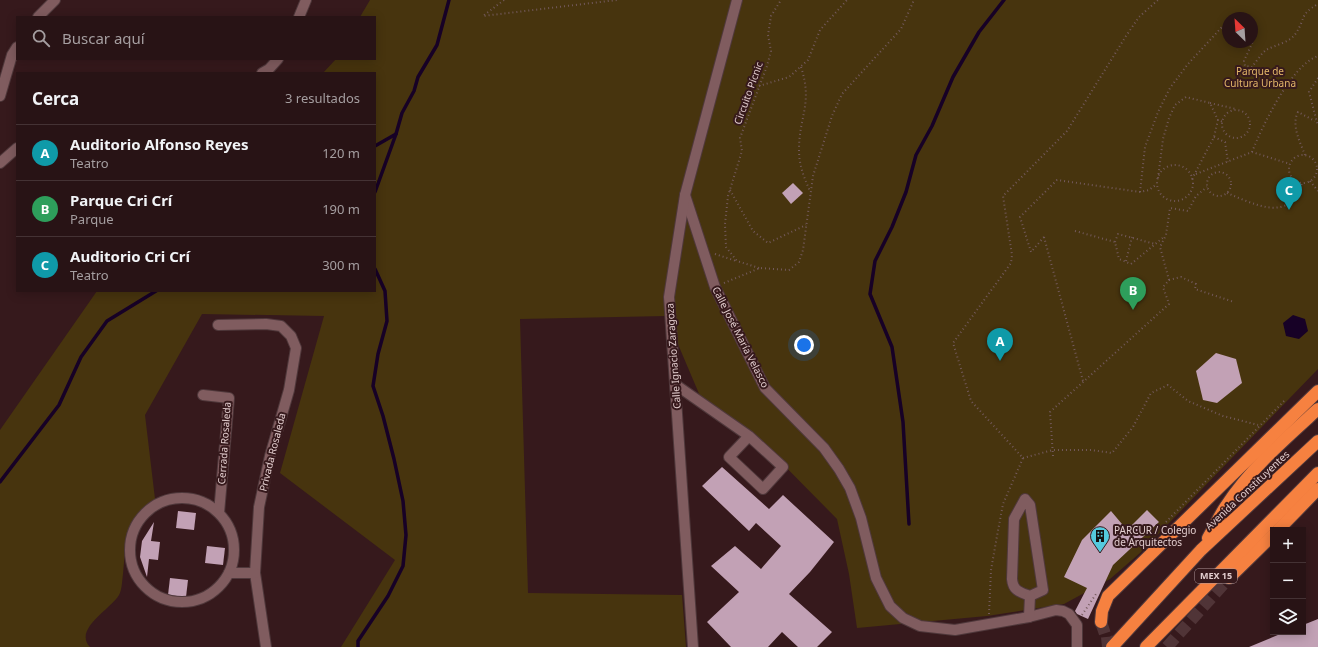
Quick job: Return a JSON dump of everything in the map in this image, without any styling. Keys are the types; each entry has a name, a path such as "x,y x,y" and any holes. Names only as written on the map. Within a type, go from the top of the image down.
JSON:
{"highway":[{"path":"1101,622 1104,604 1108,596 1318,391"},
{"path":"1201,550 1226,506 1251,474 1274,449 1318,409"},
{"name":"Avenida Constituyentes","path":"1112,647 1201,550 1318,441"},
{"name":"MEX 15","path":"1146,647 1318,473"},
{"path":"1281,527 1318,489"},
{"path":"1229,578 1270,538"}],"street":[{"path":"39,16 55,0"},
{"path":"299,16 306,0"},
{"name":"Calle Ignacio Zaragoza","path":"693,647 669,297 685,195 737,0"},
{"path":"0,96 12,55 16,49"},
{"path":"264,72 269,69 277,60"},
{"path":"0,163 16,149"},
{"name":"Calle José María Velasco","path":"685,195 715,287 765,388 824,448 846,482 861,518 876,578 890,606 904,618 920,626 955,630 1029,617 1056,610 1063,611 1069,614 1077,625 1077,647"},
{"name":"Privada Rosaleda","path":"218,325 266,324 281,326 291,336 296,348 289,390 270,456 259,507 256,573 266,647"},
{"path":"676,385 749,436 783,467 763,489 729,457 749,436"},
{"name":"Cerrada Rosaleda","path":"203,395 229,398 219,513"},
{"path":"174,498 190,498 206,503 219,513 229,526 234,541 234,557 229,573 220,586 206,596 191,601 175,601 159,596 146,587 136,574 131,559 130,542 135,527 145,514 158,504 174,498"},
{"path":"1025,499 1030,505 1043,590 1030,596 1016,591 1013,587 1012,579 1014,519 1025,499"},
{"path":"229,573 256,573"},
{"path":"1029,617 1030,596"}],"path":[{"path":"504,0 483,16 617,0"},
{"name":"Circuito Pícnic","path":"737,261 726,247 725,224 730,190 742,151 740,138 770,51 768,35 772,16 781,0"},
{"path":"759,86 789,77 808,60 820,30 847,0"},
{"path":"704,252 760,268 789,270 799,262 803,250 812,176 832,116 842,94 901,29 914,0"},
{"path":"1023,458 970,401 953,343 1011,263 1012,255 1004,196 1067,131 1126,36 1139,18 1158,0"},
{"path":"1250,48 1244,61 1245,66 1252,67 1265,51 1285,42 1296,34 1301,19 1308,9 1318,4"},
{"path":"1140,192 1145,147 1158,112 1170,88 1201,49 1222,26"},
{"path":"1252,152 1264,121 1295,74 1312,58 1318,56"},
{"path":"800,67 806,82 807,100 799,150 802,172 810,192"},
{"path":"1318,78 1309,92 1315,108 1315,121 1318,126"},
{"path":"1210,103 1218,120 1214,137 1196,174 1192,179 1191,190 1183,199 1171,200 1161,194 1157,184 1163,139 1175,105 1186,97 1239,110 1246,115 1250,123 1245,134 1236,137 1228,134 1223,127 1223,122 1226,114 1234,110 1239,110"},
{"path":"1305,155 1295,125 1295,118 1298,112 1315,121"},
{"path":"1218,120 1223,122"},
{"path":"1214,137 1225,142 1228,162"},
{"path":"1196,174 1252,152 1290,164"},
{"path":"1305,155 1309,156 1316,163 1318,172 1310,181 1302,184 1298,183 1291,177 1288,168 1296,157 1305,155"},
{"path":"1158,178 1164,168 1176,165 1186,169 1192,179"},
{"path":"1222,171 1231,179 1231,186 1224,196 1215,196 1207,187 1208,178 1210,175 1222,171"},
{"path":"1083,381 1044,237 1032,252 1020,217 1057,180 1140,192 1149,190 1157,184"},
{"path":"1310,181 1318,191"},
{"path":"1227,193 1267,208 1274,209 1287,204 1296,198 1302,184"},
{"path":"1169,280 1160,247 1166,235 1170,208 1188,211 1196,196 1207,187"},
{"path":"730,190 753,231 768,243 806,225"},
{"path":"1075,230 1115,242"},
{"path":"1155,244 1118,234 1115,242 1119,259 1131,264 1166,235"},
{"path":"1126,261 1132,238"},
{"path":"715,287 760,268"},
{"path":"1053,456 1050,412 1169,304 1163,287 1169,280 1181,277 1196,284 1195,289 1234,302"},
{"path":"1023,458 1053,450 1091,450 1112,453 1133,427 1152,393 1168,385 1188,401 1223,416 1258,425"},
{"path":"986,625 991,610 992,570 1003,504 1023,458"}],"green space":[{"name":"Parque de Cultura Urbana","path":"370,0 1318,0 1318,369 1140,553 1110,579 1064,604 987,616 857,628 849,574 837,519 756,437 700,396 666,316 520,319 528,593 682,595 686,647 341,647 395,560 280,473 324,316 202,314 145,415 155,499 144,508 131,524 126,541 120,593 115,601 95,620 86,633 86,640 90,647 0,647 0,430 96,292 376,292 376,72 324,72 335,60 376,60 376,16 361,16"}],"shaded area":[{"path":"1293,315 1305,319 1308,331 1299,339 1286,336 1283,323"}],"building":[{"path":"793,183 803,193 791,204 782,193"},
{"path":"1216,353 1236,359 1242,383 1217,403 1203,400 1196,371"},
{"path":"722,467 769,509 783,495 834,542 810,572 789,594 832,632 817,647 798,647 782,632 768,647 731,647 707,622 739,592 711,566 735,546 761,569 781,546 756,523 749,531 702,486"},
{"name":"PARCUR / Colegio de Arquitectos","path":"1147,510 1159,522 1113,565 1088,619 1077,614 1075,611 1087,588 1064,577 1082,540 1111,511 1127,530"},
{"path":"178,511 196,513 194,530 176,528"},
{"path":"154,522 151,541 160,542 158,560 149,559 147,577 140,557 142,541"},
{"path":"207,546 225,548 223,565 205,563"},
{"path":"170,578 188,580 186,597 168,595"},
{"path":"1318,619 1318,647 1249,647 1278,635 1306,635 1306,624"}],"waterway":[{"path":"376,189 402,113 414,91 418,77 437,45 449,0"},
{"path":"909,524 903,422 892,347 870,294 875,261 892,227 906,192 916,155 932,126 953,77 979,32 1004,0"},
{"path":"376,145 396,134"},
{"path":"358,647 358,641 388,596 403,566 406,535 403,501 394,459 383,416 373,386 378,354 387,321 385,291 376,271"},
{"path":"0,482 59,405 81,357 107,321 154,292"}],"tunnel":[{"path":"1167,647 1229,578"},
{"path":"1101,622 1106,637 1113,647"},
{"path":"1106,637 1107,647"}],"place":[{"name":"Auditorio Cri Crí","path":"1289,210"},
{"name":"Parque Cri Crí","path":"1133,310"},
{"name":"Auditorio Alfonso Reyes","path":"1000,361"},
{"name":"PARCUR / Colegio de Arquitectos","path":"1100,553"}]}
